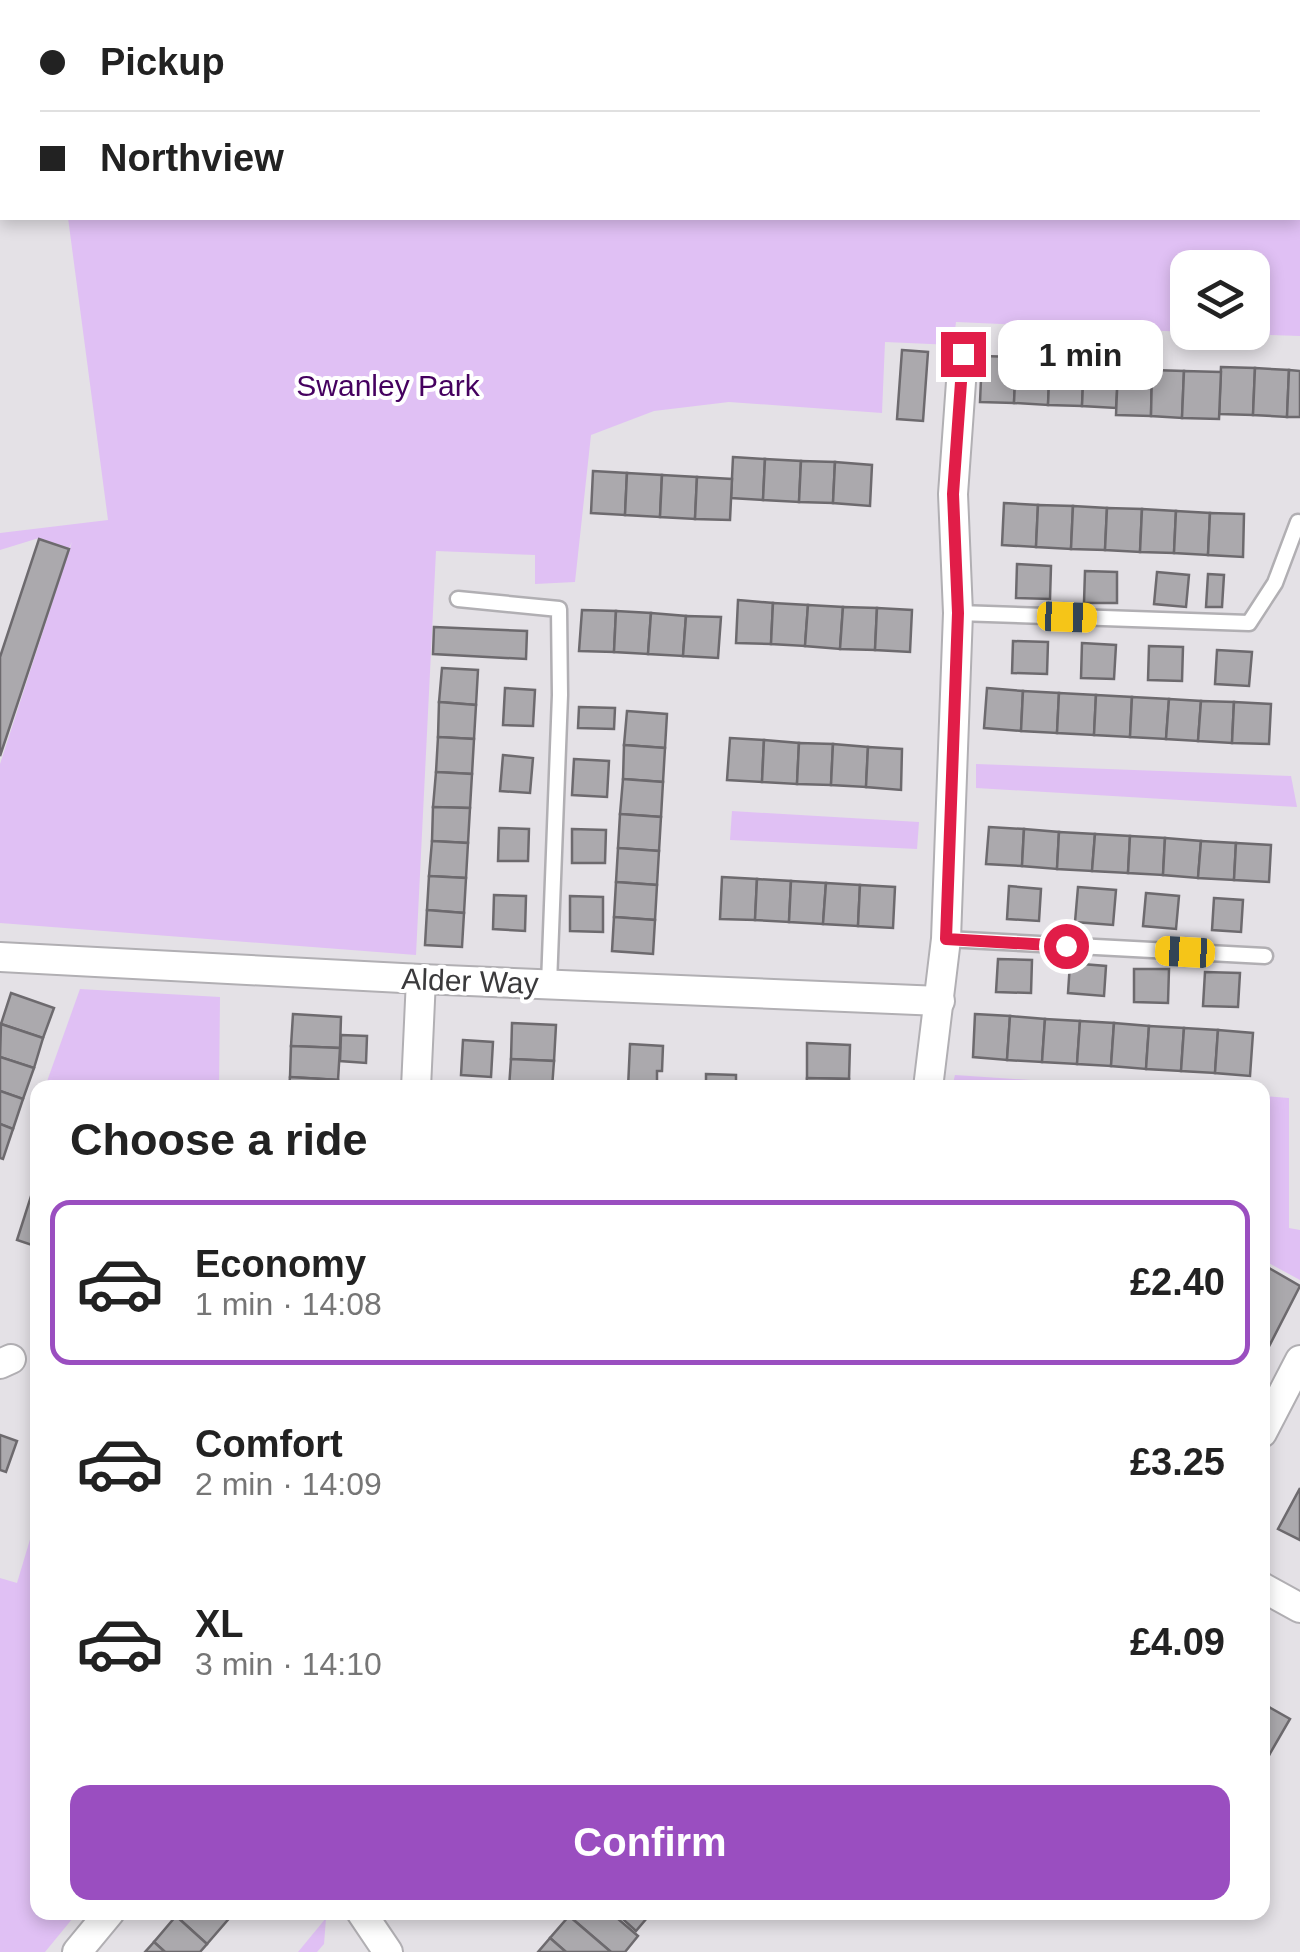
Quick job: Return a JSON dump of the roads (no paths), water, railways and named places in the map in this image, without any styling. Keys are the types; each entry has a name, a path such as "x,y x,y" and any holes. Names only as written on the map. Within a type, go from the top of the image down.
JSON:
{"street":[{"path":"929,1080 946,939 958,613 953,494 963,354"},
{"name":"Alder Way","path":"0,957 420,980 940,1000"},
{"path":"416,1080 420,980"},
{"path":"1270,1418 1300,1360"},
{"path":"1270,1591 1300,1608"},
{"path":"77,1952 103,1920"},
{"path":"366,1920 388,1952"}],"lane":[{"path":"958,613 1248,624 1274,583 1298,522"},
{"path":"458,599 559,609 560,695 550,984"},
{"path":"946,939 1265,956"}],"park label":[{"name":"Swanley Park","path":"388,385"}]}
